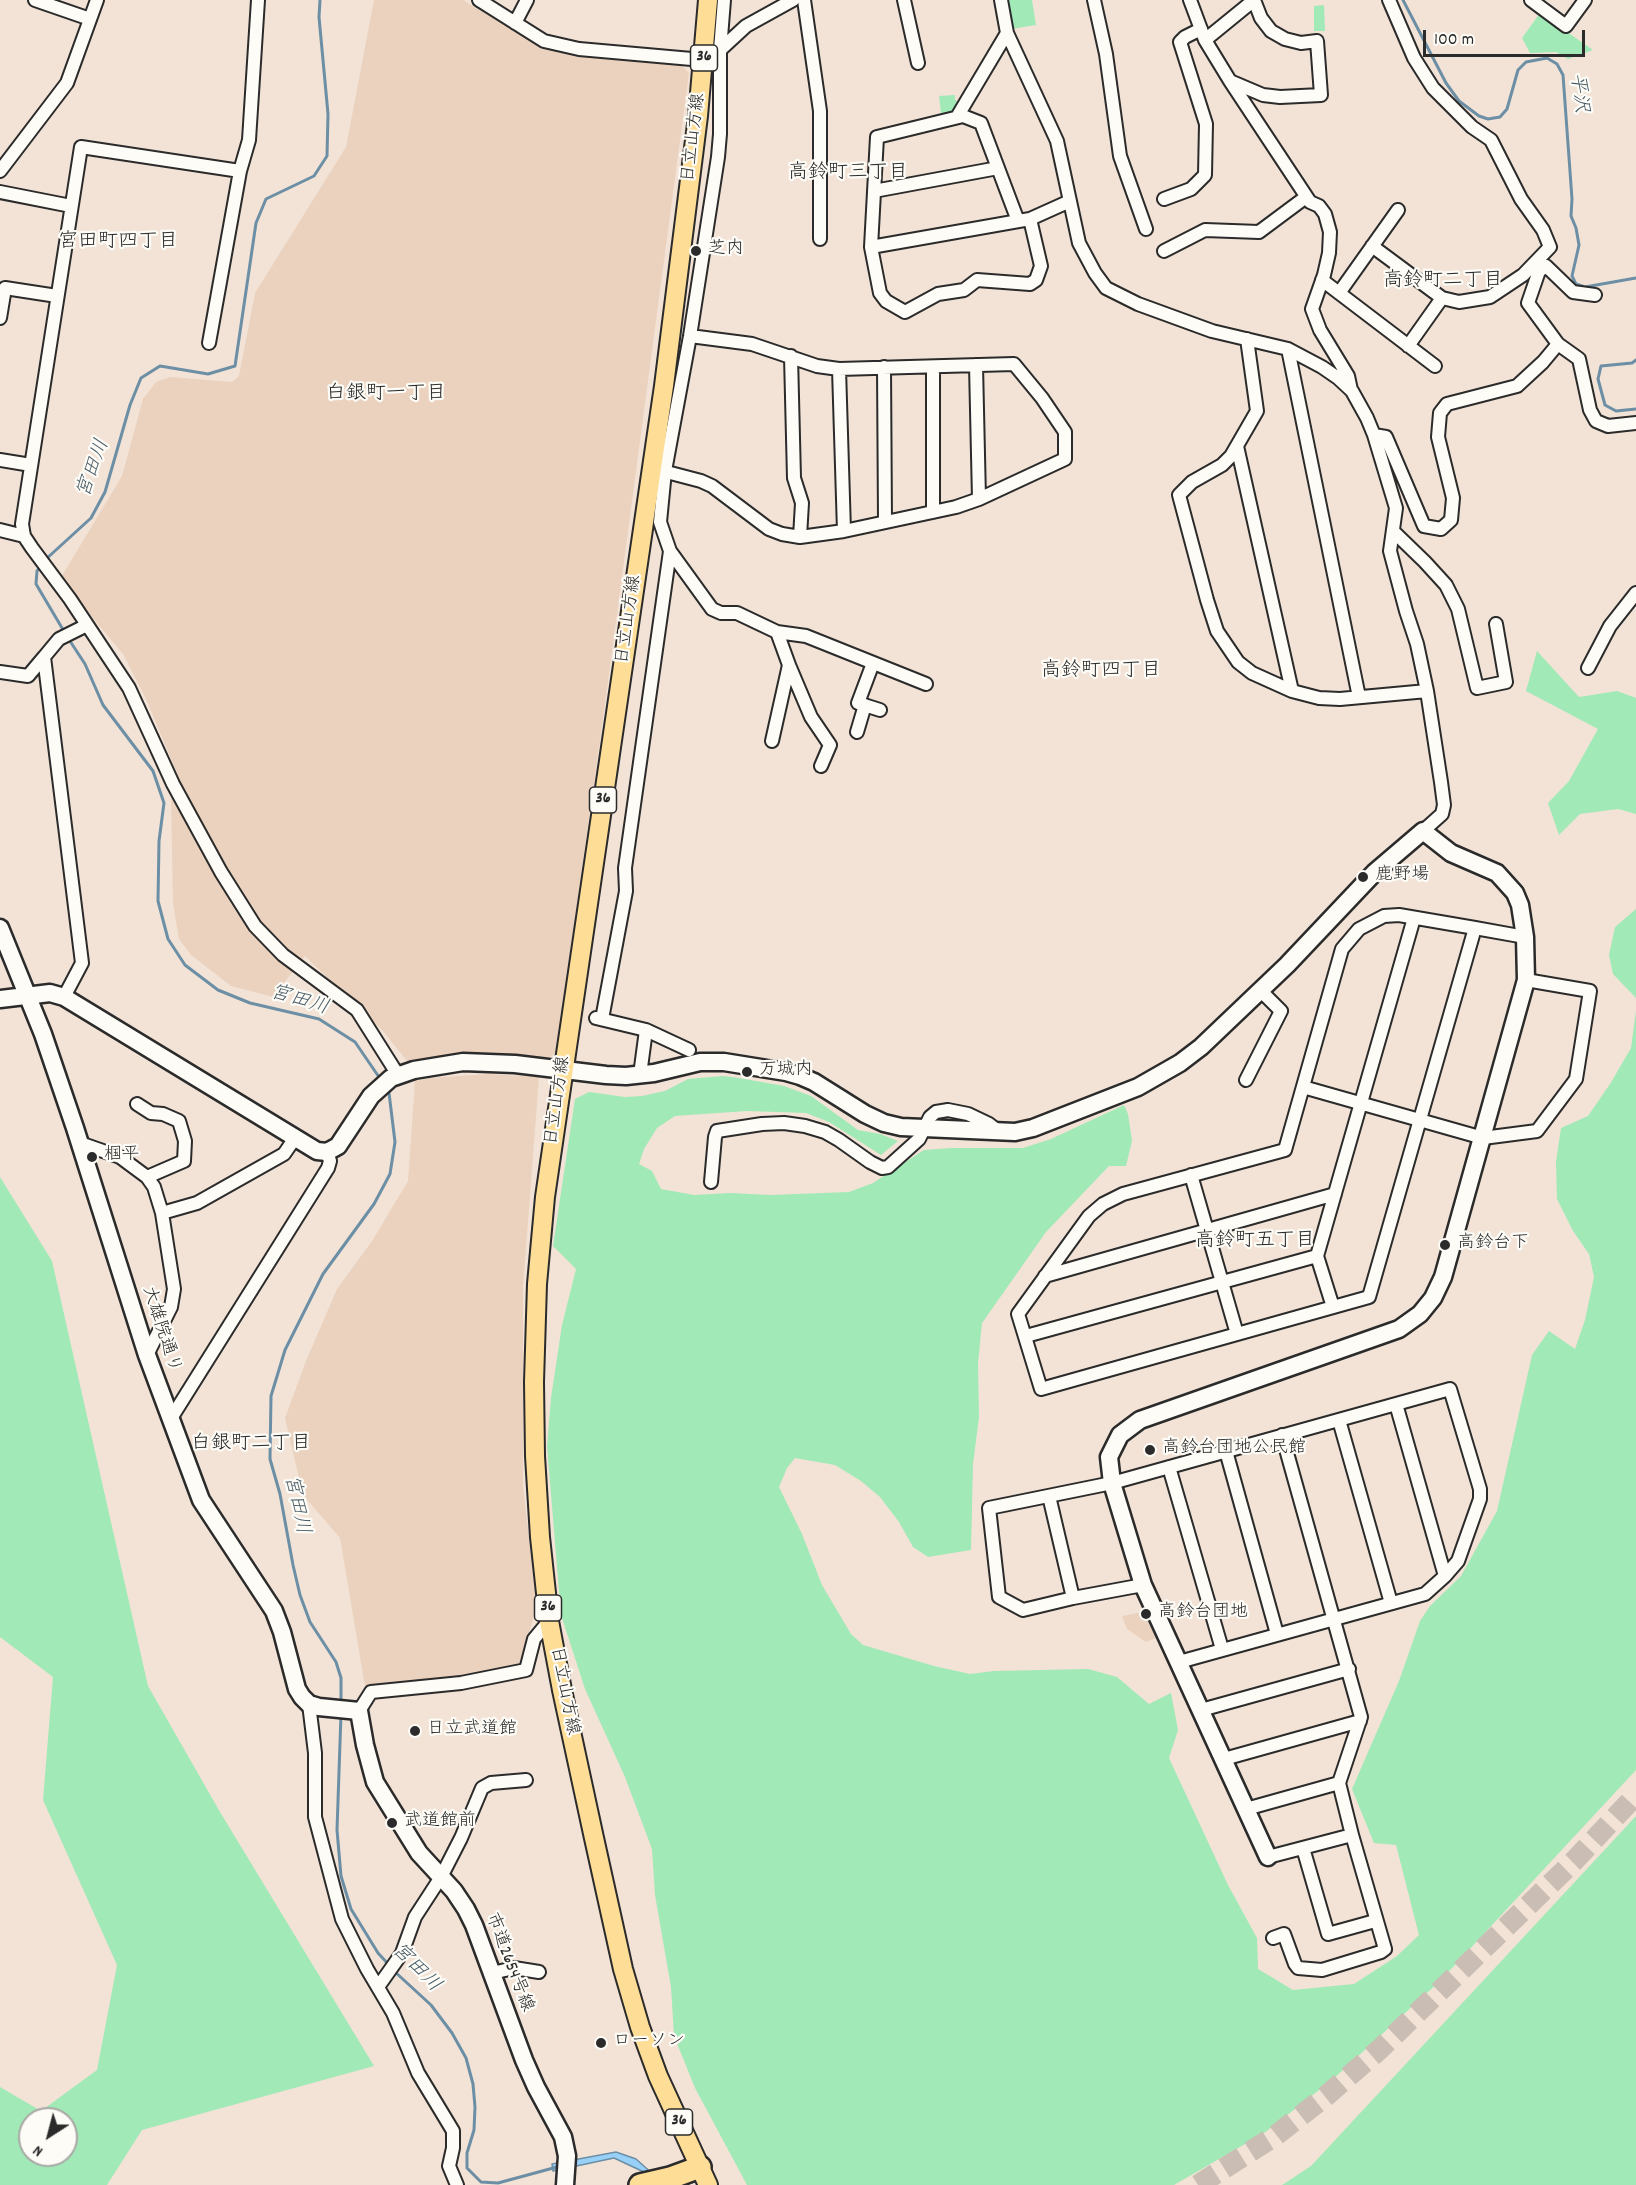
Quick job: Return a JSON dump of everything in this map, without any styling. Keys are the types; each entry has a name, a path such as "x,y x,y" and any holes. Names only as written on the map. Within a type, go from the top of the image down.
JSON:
{"highway":[{"path":"640,2185 679,2176 704,2176"}],"main road":[{"name":"日立山方線","path":"704,2176 649,2053 622,1969 564,1701 549,1621 540,1538 535,1456 534,1382 540,1246 563,1069 658,470 704,60 708,0"}],"street":[{"path":"35,0 90,19"},
{"path":"0,171 67,83 97,0"},
{"path":"209,344 240,171 249,140 258,0"},
{"path":"480,0 544,41 579,49 704,60"},
{"path":"515,23 527,0"},
{"path":"724,0 720,50 720,134 690,336 658,470 660,522 670,551 712,609 721,613 737,613 777,632 806,636 926,684"},
{"path":"720,50 746,26 793,0"},
{"path":"804,0 820,111 820,239"},
{"path":"904,0 918,63"},
{"path":"1001,0 1007,33 1057,141 1079,243 1095,273 1107,288 1138,304 1212,331 1288,350 1322,366 1352,392"},
{"path":"1094,0 1106,54 1120,156 1146,229"},
{"path":"0,999 50,993 64,997 317,1151 327,1152 338,1146 345,1138 377,1089 394,1077 414,1070 463,1062 490,1062 606,1075 640,1075 712,1061 786,1072 814,1082 865,1114 884,1123 901,1127 1015,1132 1033,1128 1156,1078 1201,1047 1375,872 1442,814 1444,805 1427,691 1417,644 1390,551 1396,508 1374,435 1352,392 1348,376 1320,330 1312,309 1329,254 1330,232 1325,214 1306,197 1230,81 1203,35 1190,0"},
{"path":"1164,199 1191,189 1205,174 1206,124 1180,42 1185,37 1203,35 1254,0 1261,18 1271,31 1285,39 1301,43 1317,41 1321,95 1280,97 1263,95 1230,81"},
{"path":"1372,246 1442,298 1459,302 1490,297 1523,275 1550,247 1543,230 1521,199 1491,140 1472,127 1433,88 1414,58 1389,0"},
{"path":"1531,0 1566,26 1585,0"},
{"path":"957,117 1007,33"},
{"path":"963,116 981,123 998,168 1024,220 1041,266 1036,280 1030,284 977,280 964,290 938,294 905,312 885,301 880,293 871,248 877,137 957,117 963,116"},
{"path":"240,171 81,147 21,524 24,536 129,688 173,784 221,872 255,926 283,956 357,1010 394,1077"},
{"path":"874,191 998,168"},
{"path":"0,192 71,206"},
{"path":"688,192 712,196"},
{"path":"1164,251 1205,230 1259,232 1306,197"},
{"path":"871,248 1024,220 1070,201"},
{"path":"1338,293 1398,210"},
{"path":"1595,295 1573,292 1546,266 1539,272 1528,303 1558,344 1579,359 1590,410 1596,421 1608,426 1636,423"},
{"path":"1322,280 1435,366"},
{"path":"0,318 5,288 57,296"},
{"path":"1408,346 1442,298"},
{"path":"658,470 702,481 769,529 800,537 844,531 979,500 1065,459 1065,432 1042,398 1014,364 839,369 817,366 752,344 690,336"},
{"path":"1247,339 1257,411 1237,446 1222,465 1192,482 1179,495 1217,631 1238,662 1252,673 1292,690 1320,698 1427,691"},
{"path":"1374,435 1386,437 1424,526 1441,528 1452,520 1453,498 1438,437 1440,413 1447,404 1517,386 1543,362 1558,344"},
{"path":"1288,350 1359,697"},
{"path":"791,356 794,478 802,503 800,537"},
{"path":"976,365 979,500"},
{"path":"884,367 885,521"},
{"path":"933,367 933,512"},
{"path":"839,369 844,531"},
{"path":"1237,446 1292,690"},
{"path":"0,460 31,465"},
{"path":"0,530 24,536"},
{"path":"1393,531 1446,585 1458,609 1477,688 1506,682 1496,624"},
{"path":"670,551 625,868 626,891 599,1018 646,1030 688,1050"},
{"path":"1588,669 1610,626 1636,593"},
{"path":"0,672 28,676 59,639 87,625"},
{"path":"777,632 812,717 830,745 821,766"},
{"path":"44,657 82,963 64,997"},
{"path":"873,663 858,703 880,710"},
{"path":"772,741 789,665"},
{"path":"857,732 865,705"},
{"path":"1352,1835 1268,1857 1143,1585 1112,1483 1109,1457 1120,1435 1140,1420 1400,1329 1420,1314 1433,1298 1443,1277 1526,980 1525,937 1520,905 1515,892 1506,881 1484,866 1445,850 1422,831"},
{"path":"1475,928 1369,1297 1041,1389 1018,1314 1089,1216 1103,1204 1124,1194 1285,1150 1339,959 1349,939 1359,929 1384,916 1414,918 1475,928 1525,937"},
{"path":"1333,1307 1317,1256 1414,918"},
{"name":"大雄院通り","path":"0,928 42,1034 80,1143 147,1355 201,1500 274,1611 297,1689 309,1704"},
{"path":"1303,1087 1483,1138 1537,1131 1576,1079 1590,990 1526,980"},
{"path":"1246,1080 1281,1011 1260,990"},
{"path":"640,1075 646,1030"},
{"path":"137,1104 151,1113 163,1114 179,1121 185,1141 184,1161 147,1177"},
{"path":"711,1182 717,1131 762,1124 784,1123 805,1126 825,1132 882,1168 888,1167 919,1139 925,1128"},
{"path":"162,1213 197,1203 284,1154 295,1138"},
{"path":"80,1143 120,1157 147,1177 154,1187 162,1213 174,1289 171,1307 147,1355"},
{"path":"170,1420 328,1168 330,1161 327,1152"},
{"path":"1191,1175 1237,1334"},
{"path":"1045,1276 1335,1194"},
{"path":"1026,1336 1317,1256"},
{"path":"1143,1585 1023,1610 999,1597 989,1508 1112,1483 1450,1389 1480,1489 1480,1499 1458,1561 1445,1576 1425,1594 1179,1662"},
{"path":"1396,1404 1445,1576"},
{"path":"1339,1420 1392,1603"},
{"path":"1274,1938 1284,1934 1294,1964 1298,1968 1322,1970 1381,1952 1385,1948 1375,1921 1339,1783 1361,1717 1282,1435"},
{"path":"1226,1451 1277,1634"},
{"path":"1169,1467 1222,1649"},
{"path":"1049,1496 1072,1598"},
{"path":"457,2185 449,2166 453,2148 453,2131 418,2073 380,1984 353,1944 342,1919 315,1817 315,1753 309,1704 355,1711 371,1692 461,1683 526,1670 534,1639 549,1621"},
{"path":"1201,1710 1349,1669"},
{"name":"市道2654号線","path":"355,1711 375,1782 408,1836 454,1891 474,1925 524,2060 563,2137 567,2156 565,2182"},
{"path":"1224,1759 1360,1721"},
{"path":"380,1984 397,1961 415,1917 441,1877 461,1838 482,1788 491,1783 526,1779"},
{"path":"1246,1809 1339,1783"},
{"path":"1303,1848 1328,1934 1375,1921"},
{"path":"492,1973 514,1968 539,1972"}],"shaded area":[{"path":"374,0 463,0 540,47 583,55 679,63 689,73 556,1053 545,1060 478,1054 407,1061 383,1031 305,956 273,997 231,986 191,955 179,939 173,904 171,796 183,788 147,701 123,654 60,579 122,476 143,399 156,382 170,377 232,382 239,376 255,293 346,147"},
{"path":"488,1074 539,1077 523,1287 523,1486 537,1606 520,1663 470,1678 439,1683 365,1686 340,1538 303,1495 285,1418 306,1361 337,1289 372,1241 408,1181 415,1081"},
{"path":"1148,1611 1158,1637 1146,1642 1127,1629 1122,1616"}],"green space":[{"path":"1005,0 1032,0 1036,25 1011,29"},
{"path":"1324,5 1325,31 1314,31 1314,6"},
{"path":"1540,13 1593,50 1568,59 1556,52 1530,53 1522,38"},
{"path":"955,95 955,100 964,105 942,121 939,96"},
{"path":"1537,651 1579,697 1617,691 1636,698 1636,814 1618,809 1580,814 1559,835 1548,803 1569,781 1598,729 1526,691"},
{"path":"1636,909 1636,998 1613,974 1609,955 1615,927"},
{"path":"1636,1011 1636,1770 1440,1981 1332,2080 1264,2133 1174,2185 747,2185 695,2088 674,2036 671,1987 655,1895 652,1849 625,1777 585,1689 561,1615 547,1446 551,1398 562,1325 576,1269 553,1246 575,1099 589,1092 625,1097 642,1096 665,1091 688,1079 723,1076 739,1078 784,1086 811,1096 858,1130 880,1134 898,1141 881,1155 829,1122 806,1113 747,1111 675,1116 657,1128 644,1149 639,1164 652,1171 661,1189 694,1195 849,1192 873,1183 924,1150 1023,1148 1051,1139 1124,1105 1128,1114 1132,1141 1126,1166 1109,1166 1046,1232 982,1323 978,1363 979,1417 973,1464 971,1550 928,1557 913,1547 899,1522 880,1497 861,1481 835,1465 795,1458 787,1468 779,1487 802,1534 822,1585 851,1634 863,1645 970,1674 994,1671 1088,1669 1117,1677 1149,1704 1171,1693 1178,1730 1169,1758 1228,1885 1257,1938 1258,1969 1293,1990 1354,1984 1397,1956 1419,1935 1396,1845 1374,1843 1352,1789 1399,1681 1420,1621 1430,1606 1461,1576 1497,1511 1532,1355 1549,1331 1575,1349 1585,1320 1594,1277 1589,1254 1573,1231 1557,1199 1556,1162 1561,1128 1588,1116 1610,1084 1631,1048"},
{"path":"0,1177 52,1261 148,1686 220,1812 374,2066 142,2130 107,2185 0,2185 0,2087 34,2107 18,2107 18,2167 78,2167 78,2107 46,2107 97,2070 117,1965 43,1800 53,1677 0,1637"},
{"path":"1636,1816 1636,2185 1282,2185 1311,2166"}],"water":[{"path":"616,2152 636,2159 665,2185 657,2185 644,2172 614,2158 553,2171 552,2164"}],"waterway":[{"name":"宮田川","path":"45,560 91,518 105,492 130,405 141,378 160,366 208,374 235,366 256,223 266,199 314,176 327,156 328,114 319,17 320,0"},
{"name":"平沢","path":"1403,0 1446,83 1459,101 1479,116 1488,119 1500,117 1507,109 1518,70 1526,62 1547,58 1557,64 1563,75 1572,199 1571,216 1579,245 1572,276 1576,284 1585,287 1636,278"},
{"name":"平沢","path":"1636,360 1632,363 1601,366 1598,379 1605,405 1616,411 1636,409"},
{"name":"宮田川","path":"42,565 37,571 36,584 65,633"},
{"name":"宮田川","path":"68,638 85,664 103,705 153,771 164,803 159,841 158,901 168,939 185,965 218,990 250,1003 319,1019 355,1042 381,1080"},
{"name":"宮田川","path":"341,1704 341,1678 336,1662 310,1622 300,1595 293,1565 280,1494 270,1459 271,1396 285,1350 323,1274 374,1204 390,1174 395,1142 389,1093 386,1088"},
{"name":"宮田川","path":"341,1714 337,1830 341,1876 351,1909 378,1953 390,1966"},
{"name":"宮田川","path":"394,1971 431,2005 452,2033 466,2058 473,2084 475,2107 474,2130 467,2153 467,2168 481,2182 498,2183 557,2167"}],"tunnel":[{"path":"1198,2185 1275,2136 1380,2049 1573,1862 1636,1795"}],"place":[{"name":"芝内","path":"696,251"},
{"name":"鹿野場","path":"1363,877"},
{"name":"万城内","path":"747,1072"},
{"name":"椢平","path":"92,1157"},
{"name":"高鈴台下","path":"1445,1245"},
{"name":"高鈴台団地公民館","path":"1150,1450"},
{"name":"高鈴台団地","path":"1146,1614"},
{"name":"日立武道館","path":"415,1731"},
{"name":"武道館前","path":"392,1823"},
{"name":"ローソン","path":"601,2043"}],"district":[{"name":"高鈴町三丁目","path":"848,174"},
{"name":"宮田町四丁目","path":"118,243"},
{"name":"高鈴町二丁目","path":"1443,282"},
{"name":"白銀町一丁目","path":"386,395"},
{"name":"高鈴町四丁目","path":"1101,672"},
{"name":"高鈴町五丁目","path":"1255,1242"},
{"name":"白銀町二丁目","path":"251,1445"}]}
